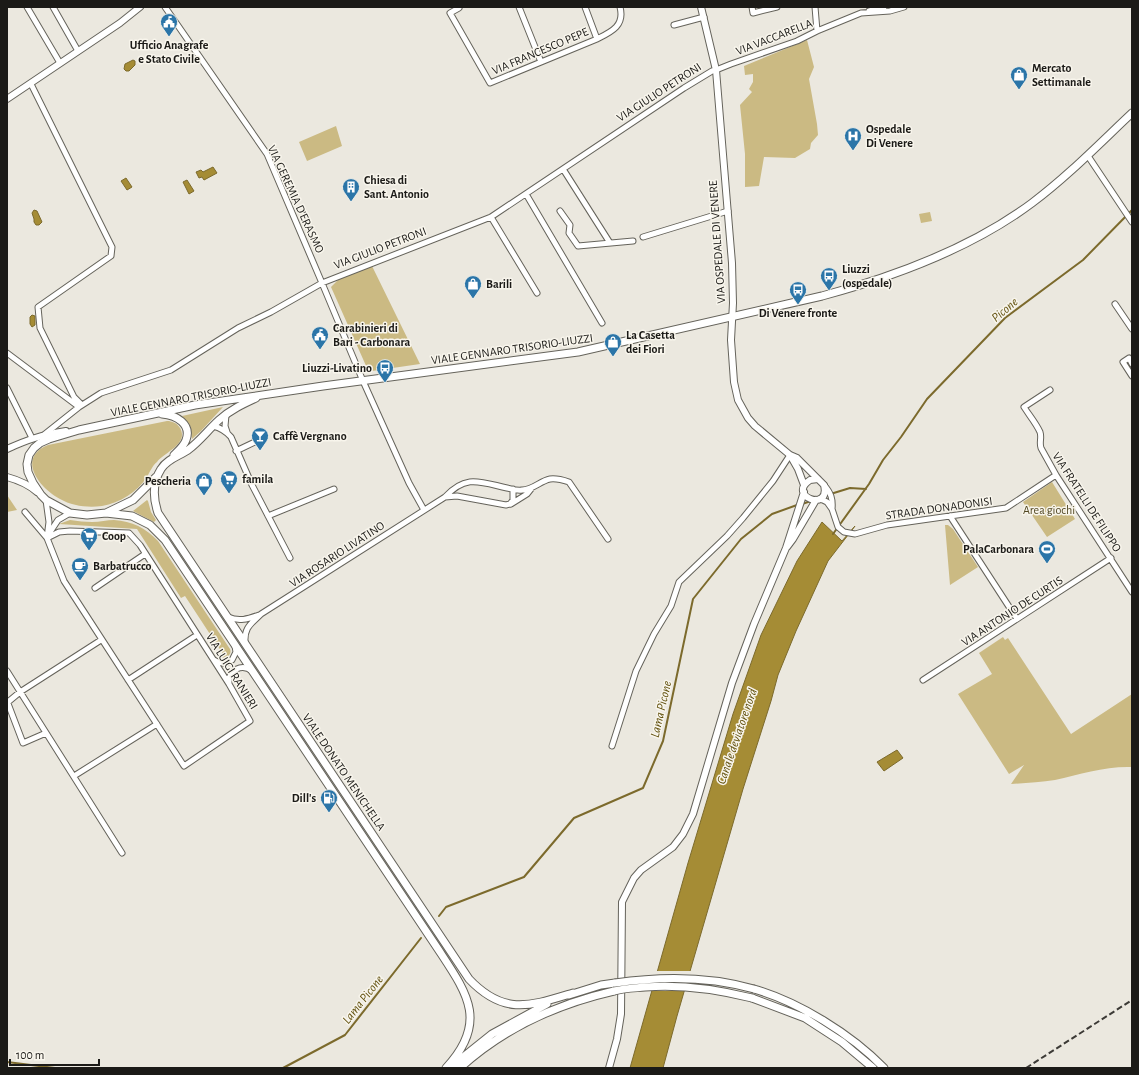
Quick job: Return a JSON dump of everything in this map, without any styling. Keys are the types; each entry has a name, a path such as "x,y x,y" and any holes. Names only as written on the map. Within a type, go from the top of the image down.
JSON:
{"main road":[{"name":"VIALE GENNARO TRISORIO-LIUZZI","path":"79,430 222,400 578,352 851,288 943,254 974,239 1016,214 1089,158 1132,114"},
{"name":"VIALE DONATO MENICHELLA","path":"106,513 133,500 156,477 161,468 168,461 187,451 202,439 226,414 262,395"},
{"path":"152,414 177,417 186,428 186,440 182,447 168,461"},
{"path":"44,498 33,483 28,472 28,464 32,452 40,443 79,430"},
{"name":"VIALE DONATO MENICHELLA","path":"156,477 154,499 158,513 360,818 469,979 477,988 489,997 506,1004 534,1004 574,993"},
{"name":"VIALE DONATO MENICHELLA","path":"44,498 70,513 87,515 106,513 132,516 145,522 158,532 165,540 461,984 469,1005 470,1021 468,1032 458,1054 446,1068"},
{"path":"623,989 638,983 666,978"},
{"path":"460,1068 488,1045 532,1019 571,1002 615,987 646,979 666,978 716,981 737,984 772,995 812,1014 845,1035 884,1068"},
{"path":"449,1068 492,1034 508,1025 547,1004 574,993 601,985 623,989 653,986 692,987 752,998 805,1018 842,1042 873,1068"}],"street":[{"path":"27,7 60,63"},
{"path":"53,7 78,51"},
{"path":"7,99 31,84 140,7"},
{"name":"VIA GEREMIA D'ERASMO","path":"165,7 267,154 363,381"},
{"path":"519,7 541,62"},
{"path":"585,7 596,39"},
{"name":"VIA FRANCESCO PEPE","path":"458,8 450,13 490,83 596,39 611,31 617,26 621,17 620,7"},
{"name":"VIA OSPEDALE DI VENERE","path":"701,7 716,70 732,263 731,347 734,382 738,400 748,418 755,426 790,455 797,458 818,479"},
{"path":"752,10 777,7"},
{"path":"815,7 817,31"},
{"name":"VIA VACCARELLA","path":"716,70 797,41 861,13 884,7"},
{"name":"VIA VACCARELLA","path":"861,13 890,11 904,7"},
{"path":"674,25 704,18"},
{"name":"VIA GIULIO PETRONI","path":"45,434 80,406 101,393 170,370 238,328 271,312 322,283 491,217 684,88 716,70"},
{"path":"31,84 112,247 111,256 38,307 40,328 74,397 80,406"},
{"path":"1089,158 1132,222"},
{"path":"563,170 610,243"},
{"path":"526,194 602,323"},
{"path":"560,211 570,225 569,233 578,246 633,241"},
{"path":"643,237 728,211"},
{"path":"491,217 538,293"},
{"path":"1115,304 1132,329"},
{"path":"7,352 80,406"},
{"path":"1132,364 1129,358 1123,362 1132,376"},
{"path":"363,381 409,482 424,510"},
{"path":"7,388 32,438 7,449"},
{"name":"VIA FRATELLI DE FILIPPO","path":"1050,390 1024,407 1040,433 1041,438 1039,444 1056,475 1132,592"},
{"path":"226,414 225,426 227,432"},
{"path":"213,426 221,427 231,437 236,451 290,558"},
{"name":"VIALE GENNARO TRISORIO-LIUZZI","path":"32,438 45,434 79,430"},
{"path":"236,451 259,440"},
{"path":"612,746 632,688 636,671 654,634 671,606 679,582 727,536 743,518 768,487 790,455"},
{"name":"VIA OSPEDALE DI VENERE","path":"790,455 798,469 804,489"},
{"name":"STRADA DONADONISI","path":"824,485 831,494 832,509 838,527 844,532 859,534 887,525 1006,508 1056,475"},
{"name":"VIALE DONATO MENICHELLA","path":"7,477 31,487 44,498"},
{"name":"VIA ROSARIO LIVATINO","path":"261,614 424,510 464,482 472,480 522,490 531,489 550,479 559,479 569,482 608,539"},
{"path":"609,1068 619,1028 621,999 622,902 634,878 641,870 673,847 683,834 693,814 732,682 754,624 786,548 804,489 810,480 818,479 824,485 825,493 818,500 794,539 786,548"},
{"path":"268,516 334,489"},
{"path":"510,504 513,500 513,489"},
{"path":"445,496 457,496 506,505 527,494 531,489"},
{"path":"804,489 809,499 823,500 827,502 832,509"},
{"path":"44,498 49,522 47,538"},
{"name":"VIA LUIGI RANIERI","path":"25,512 47,538 64,581 184,766 250,722 230,684 140,546 129,533 70,531 59,532 47,538"},
{"path":"47,538 58,520 70,513"},
{"path":"950,516 1017,619"},
{"path":"95,588 145,554"},
{"name":"VIA ANTONIO DE CURTIS","path":"923,680 1111,558"},
{"path":"227,617 234,620 241,620 261,614"},
{"path":"245,644 244,634 246,629 261,614"},
{"path":"128,680 197,635"},
{"path":"46,733 23,743 7,702 101,640"},
{"path":"212,658 219,663 232,660 236,652 234,643"},
{"path":"230,684 230,675 237,669 246,668 253,672"},
{"path":"7,671 122,853"},
{"path":"74,776 157,724"}],"green space":[{"path":"807,40 814,67 809,79 818,135 811,143 810,149 795,158 764,157 759,186 745,187 745,154 740,105 752,92 749,89 753,82 753,74 745,75 744,66"},
{"path":"336,126 342,146 307,161 299,142"},
{"path":"930,212 932,221 921,223 919,214"},
{"path":"372,266 420,364 372,371 367,368 331,287 339,279"},
{"path":"223,407 192,439 190,425 182,416"},
{"path":"171,421 180,428 182,434 179,443 152,467 147,477 133,492 109,505 91,507 80,506 60,499 45,488 34,473 32,465 33,457 38,451 48,445"},
{"name":"Area giochi","path":"1052,482 1075,519 1047,537 1023,502"},
{"path":"7,495 17,510 7,512"},
{"path":"147,500 151,512 156,520 154,522 133,511"},
{"path":"70,520 92,522 114,520 127,522 144,529 153,536 158,541 230,649 229,655 224,658 220,656 223,654 185,596 181,598 137,529 59,524"},
{"path":"945,525 948,525 953,529 978,567 950,585"},
{"path":"1003,637 1005,640 1008,638 1071,734 1132,694 1132,767 1103,769 1055,780 1011,784 1024,765 1009,774 958,694 992,674 979,653"}],"water":[{"path":"133,60 135,61 135,65 129,71 126,71 124,69 125,64"},
{"path":"213,167 217,173 204,180 202,177 199,178 196,172 201,170 203,172"},
{"path":"126,178 132,187 127,190 121,181"},
{"path":"187,180 194,191 189,194 183,182"},
{"path":"34,210 37,211 42,222 39,225 36,225 34,222 32,213"},
{"path":"32,315 35,316 35,325 32,327 30,324 30,317"},
{"name":"Canale deviatore nord","path":"822,522 842,541 855,526 828,561 778,675 743,789 663,1068 630,1068 688,863 733,714 761,635 797,561"},
{"path":"897,750 903,758 884,771 877,762"}],"pier":[{"path":"655,971 692,971 686,991 650,991"}],"waterway":[{"name":"Picone","path":"833,534 869,484 883,460 927,399 1005,318 1083,260 1132,210"},
{"name":"Lama Picone","path":"824,496 850,488 866,489"},
{"name":"Lama Picone","path":"802,504 811,501"},
{"name":"Lama Picone","path":"439,916 446,907 524,877 574,818 643,788 663,741 693,599 741,539 772,514 797,505"},
{"name":"Lama Picone","path":"283,1068 345,1035 421,938"},
{"name":"Lama Picone","path":"7,1062 55,1068"}],"railway":[{"path":"1026,1068 1132,1000"}],"place":[{"name":"Ufficio Anagrafe e Stato Civile","path":"169,37"},
{"name":"Mercato Settimanale","path":"1019,90"},
{"name":"Ospedale Di Venere","path":"853,151"},
{"name":"Chiesa di Sant. Antonio","path":"351,202"},
{"name":"Liuzzi (ospedale)","path":"829,291"},
{"name":"Barili","path":"473,299"},
{"name":"Di Venere fronte","path":"798,305"},
{"name":"Carabinieri di Bari - Carbonara","path":"320,350"},
{"name":"La Casetta dei Fiori","path":"613,357"},
{"name":"Liuzzi-Livatino","path":"385,383"},
{"name":"Caffè Vergnano","path":"260,451"},
{"name":"famila","path":"229,494"},
{"name":"Pescheria","path":"204,496"},
{"name":"Coop","path":"89,551"},
{"name":"PalaCarbonara","path":"1047,564"},
{"name":"Barbatrucco","path":"80,581"},
{"name":"Dill's","path":"329,813"}]}
